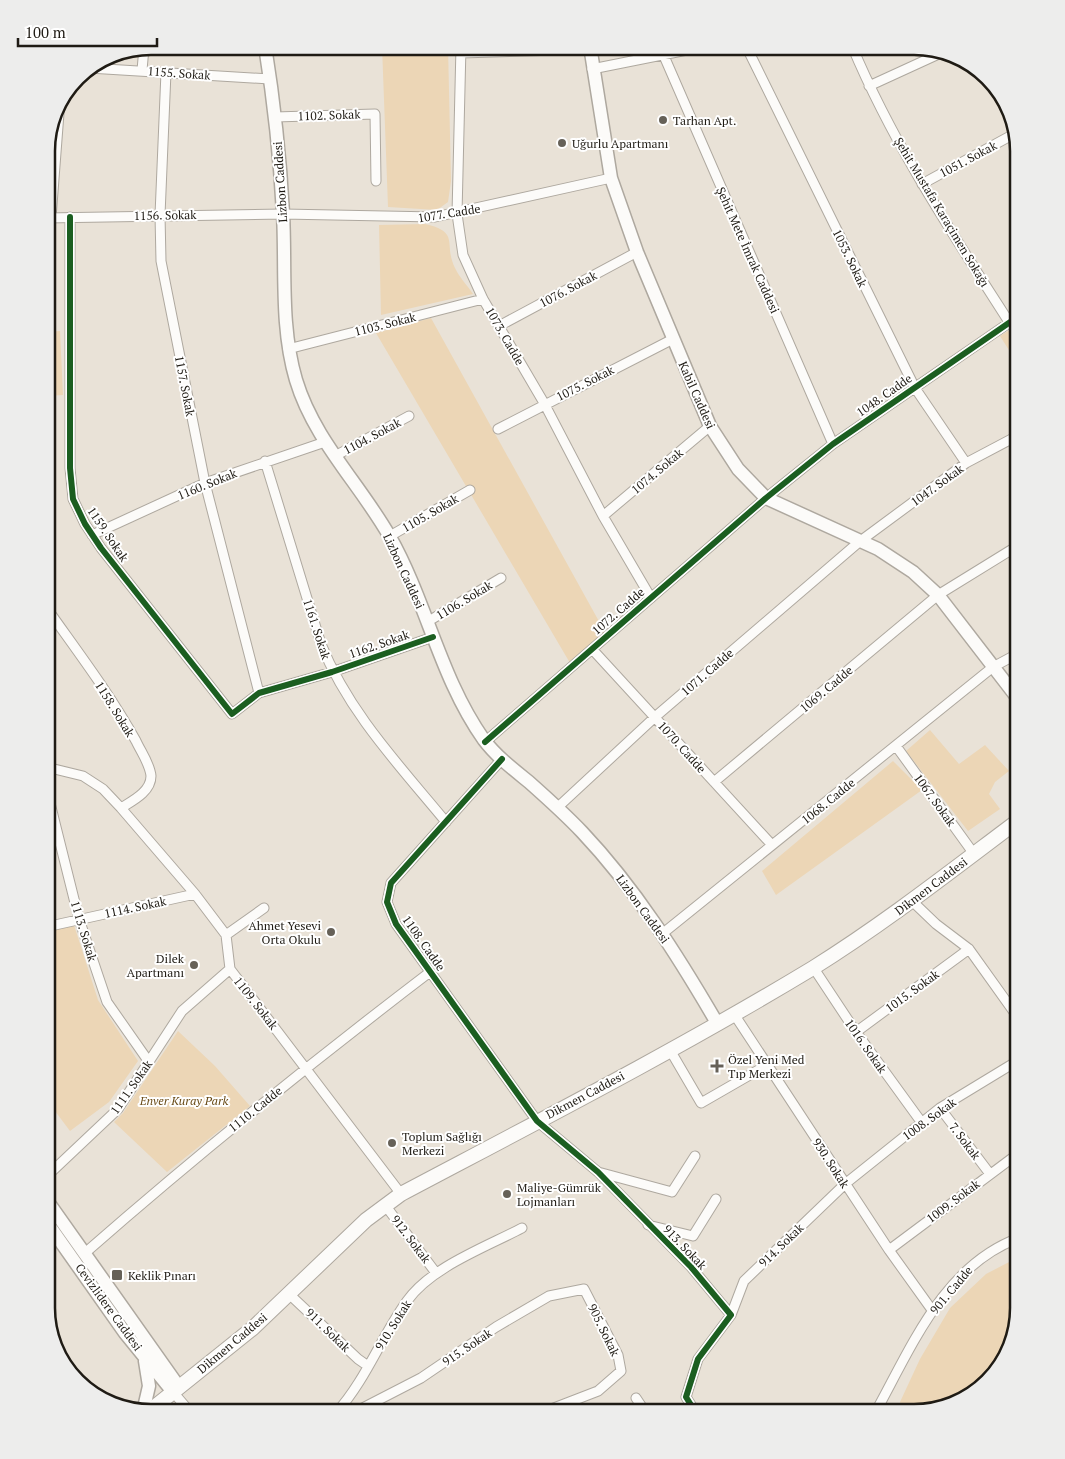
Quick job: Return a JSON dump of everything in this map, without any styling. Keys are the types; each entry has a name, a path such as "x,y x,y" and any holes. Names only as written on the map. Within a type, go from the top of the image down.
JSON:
{"main road":[{"name":"Lizbon Caddesi","path":"266,55 276,118 283,214 288,349 297,383 309,413 325,442 390,536 404,563 459,700 485,742 502,760 558,807 607,860 662,934 717,1023"},
{"name":"Kabil Caddesi","path":"591,55 611,178 637,252 710,426 738,469 766,498 894,558 913,572 938,595 1010,688"},
{"name":"Dikmen Caddesi","path":"158,1404 254,1328 288,1293 385,1205 401,1194 670,1050 813,967 912,901 1010,827"},
{"name":"Cevizlidere Caddesi","path":"55,1214 80,1257 144,1356 176,1390"},
{"name":"Cevizlidere Caddesi","path":"55,1231 80,1257 176,1390"},
{"path":"144,1356 150,1386 145,1404"}],"street":[{"path":"142,70 143,55"},
{"name":"1073. Cadde","path":"461,55 457,214 463,255 483,299 544,403 603,516 651,598"},
{"path":"592,69 668,55"},
{"name":"1053. Sokak","path":"750,55 915,388 966,464"},
{"name":"Şehit Mustafa Karaçimen Sokağı","path":"856,55 869,86 922,184 1009,322"},
{"name":"Şehit Mete İmrak Caddesi","path":"664,56 833,444"},
{"path":"869,86 932,57"},
{"name":"1155. Sokak","path":"102,69 270,79"},
{"name":"1157. Sokak","path":"166,72 160,215 161,261 204,483 259,693"},
{"name":"1102. Sokak","path":"276,118 375,114 376,181"},
{"path":"55,154 57,132"},
{"name":"1051. Sokak","path":"922,184 1009,137"},
{"name":"1077. Cadde","path":"283,214 410,218 457,214 611,178"},
{"name":"1156. Sokak","path":"55,218 283,214"},
{"name":"1159. Sokak","path":"70,217 70,468 73,499 92,535 232,714 259,693 332,672"},
{"name":"1076. Sokak","path":"499,326 637,252"},
{"name":"1103. Sokak","path":"288,349 483,299"},
{"name":"1048. Cadde","path":"766,498 833,444 1009,322"},
{"name":"1075. Sokak","path":"498,429 544,403 672,339"},
{"name":"1104. Sokak","path":"335,456 409,416"},
{"name":"1074. Sokak","path":"603,516 710,426"},
{"name":"1047. Sokak","path":"860,542 966,464 1010,440"},
{"name":"1160. Sokak","path":"92,535 204,483 325,442"},
{"name":"1161. Sokak","path":"265,461 321,644 332,672 364,724 446,822"},
{"name":"1105. Sokak","path":"390,536 470,490"},
{"name":"1072. Cadde","path":"485,742 766,498"},
{"name":"1071. Cadde","path":"558,807 655,717 860,542"},
{"name":"1069. Cadde","path":"714,782 938,595 1010,551"},
{"name":"1106. Sokak","path":"427,622 501,578"},
{"name":"1158. Sokak","path":"55,619 123,717 146,761 151,776 148,787 121,808"},
{"name":"1162. Sokak","path":"332,672 433,637"},
{"name":"1070. Cadde","path":"592,649 772,845"},
{"name":"1068. Cadde","path":"662,934 994,667 1010,658"},
{"name":"1067. Sokak","path":"896,746 974,854"},
{"name":"1108. Cadde","path":"502,760 391,883 387,892 387,902 396,924 537,1121"},
{"path":"55,768 84,776 103,789 195,894 226,935 264,908"},
{"name":"1113. Sokak","path":"55,823 79,920 107,1002 149,1062"},
{"name":"1114. Sokak","path":"55,925 195,894"},
{"path":"912,901 936,924 969,949 1010,1006"},
{"name":"1109. Sokak","path":"226,935 230,969 401,1194"},
{"name":"1015. Sokak","path":"856,1032 969,949"},
{"name":"1016. Sokak","path":"813,967 856,1032 922,1123"},
{"name":"1111. Sokak","path":"55,1169 118,1110 182,1012 230,969"},
{"name":"1110. Cadde","path":"80,1257 176,1174 306,1067 430,972"},
{"name":"930. Sokak","path":"734,1014 889,1250 932,1310"},
{"path":"670,1050 701,1103 767,1065"},
{"name":"1008. Sokak","path":"845,1184 940,1108 1010,1065"},
{"name":"7. Sokak","path":"940,1108 990,1174"},
{"name":"913. Sokak","path":"537,1121 598,1172 691,1267 731,1315"},
{"name":"913. Sokak","path":"598,1172 672,1192 695,1156"},
{"name":"1009. Sokak","path":"889,1250 1010,1160"},
{"name":"914. Sokak","path":"731,1315 744,1281 845,1184"},
{"name":"913. Sokak","path":"648,1225 693,1236 716,1198"},
{"name":"912. Sokak","path":"385,1205 436,1273"},
{"name":"910. Sokak","path":"344,1404 408,1299 436,1273 522,1228"},
{"name":"901. Cadde","path":"880,1404 932,1310 976,1262 1010,1242"},
{"name":"915. Sokak","path":"370,1404 421,1378 496,1327 549,1296 584,1289"},
{"name":"905. Sokak","path":"564,1404 598,1391 621,1371 618,1355 584,1289"},
{"name":"911. Sokak","path":"288,1293 358,1359 368,1366"},
{"path":"690,1404 686,1397 698,1359 731,1315"},
{"path":"176,1390 186,1404"},
{"path":"636,1398 640,1404"}],"green space":[{"path":"382,55 448,55 451,181 448,202 437,210 388,207"},
{"path":"425,224 436,227 447,235 455,268 473,294 381,315 379,225"},
{"path":"431,318 606,634 570,663 376,333"},
{"path":"1010,330 1010,352 1000,336"},
{"path":"55,331 60,331 63,395 55,395"},
{"path":"930,730 959,764 985,745 1009,771 995,782 989,794 1000,809 968,831 906,751"},
{"path":"893,761 922,790 776,895 762,871"},
{"path":"74,925 98,1000 138,1061 109,1102 70,1131 55,1111 55,929"},
{"name":"Enver Kuray Park","path":"178,1031 215,1066 250,1106 167,1172 114,1122 123,1113"},
{"path":"1010,1262 1010,1308 1007,1333 1003,1345 990,1367 973,1384 951,1397 927,1403 900,1404 920,1359 950,1308 986,1274"}],"cycle path":[{"path":"70,217 70,468 73,499 85,524 101,548 232,714 259,693 332,672 433,637"},
{"path":"485,742 766,498 833,444 1010,322"},
{"path":"502,759 391,883 387,902 396,924 537,1121 598,1172 691,1267 731,1315 698,1359 686,1397 690,1404"}],"place":[{"name":"Tarhan Apt.","path":"663,120"},
{"name":"Uğurlu Apartmanı","path":"562,143"},
{"name":"Ahmet Yesevi Orta Okulu","path":"331,932"},
{"name":"Dilek Apartmanı","path":"194,965"},
{"name":"Özel Yeni Med Tıp Merkezi","path":"717,1066"},
{"name":"Toplum Sağlığı Merkezi","path":"392,1143"},
{"name":"Maliye-Gümrük Lojmanları","path":"507,1194"},
{"name":"Keklik Pınarı","path":"117,1275"}]}
